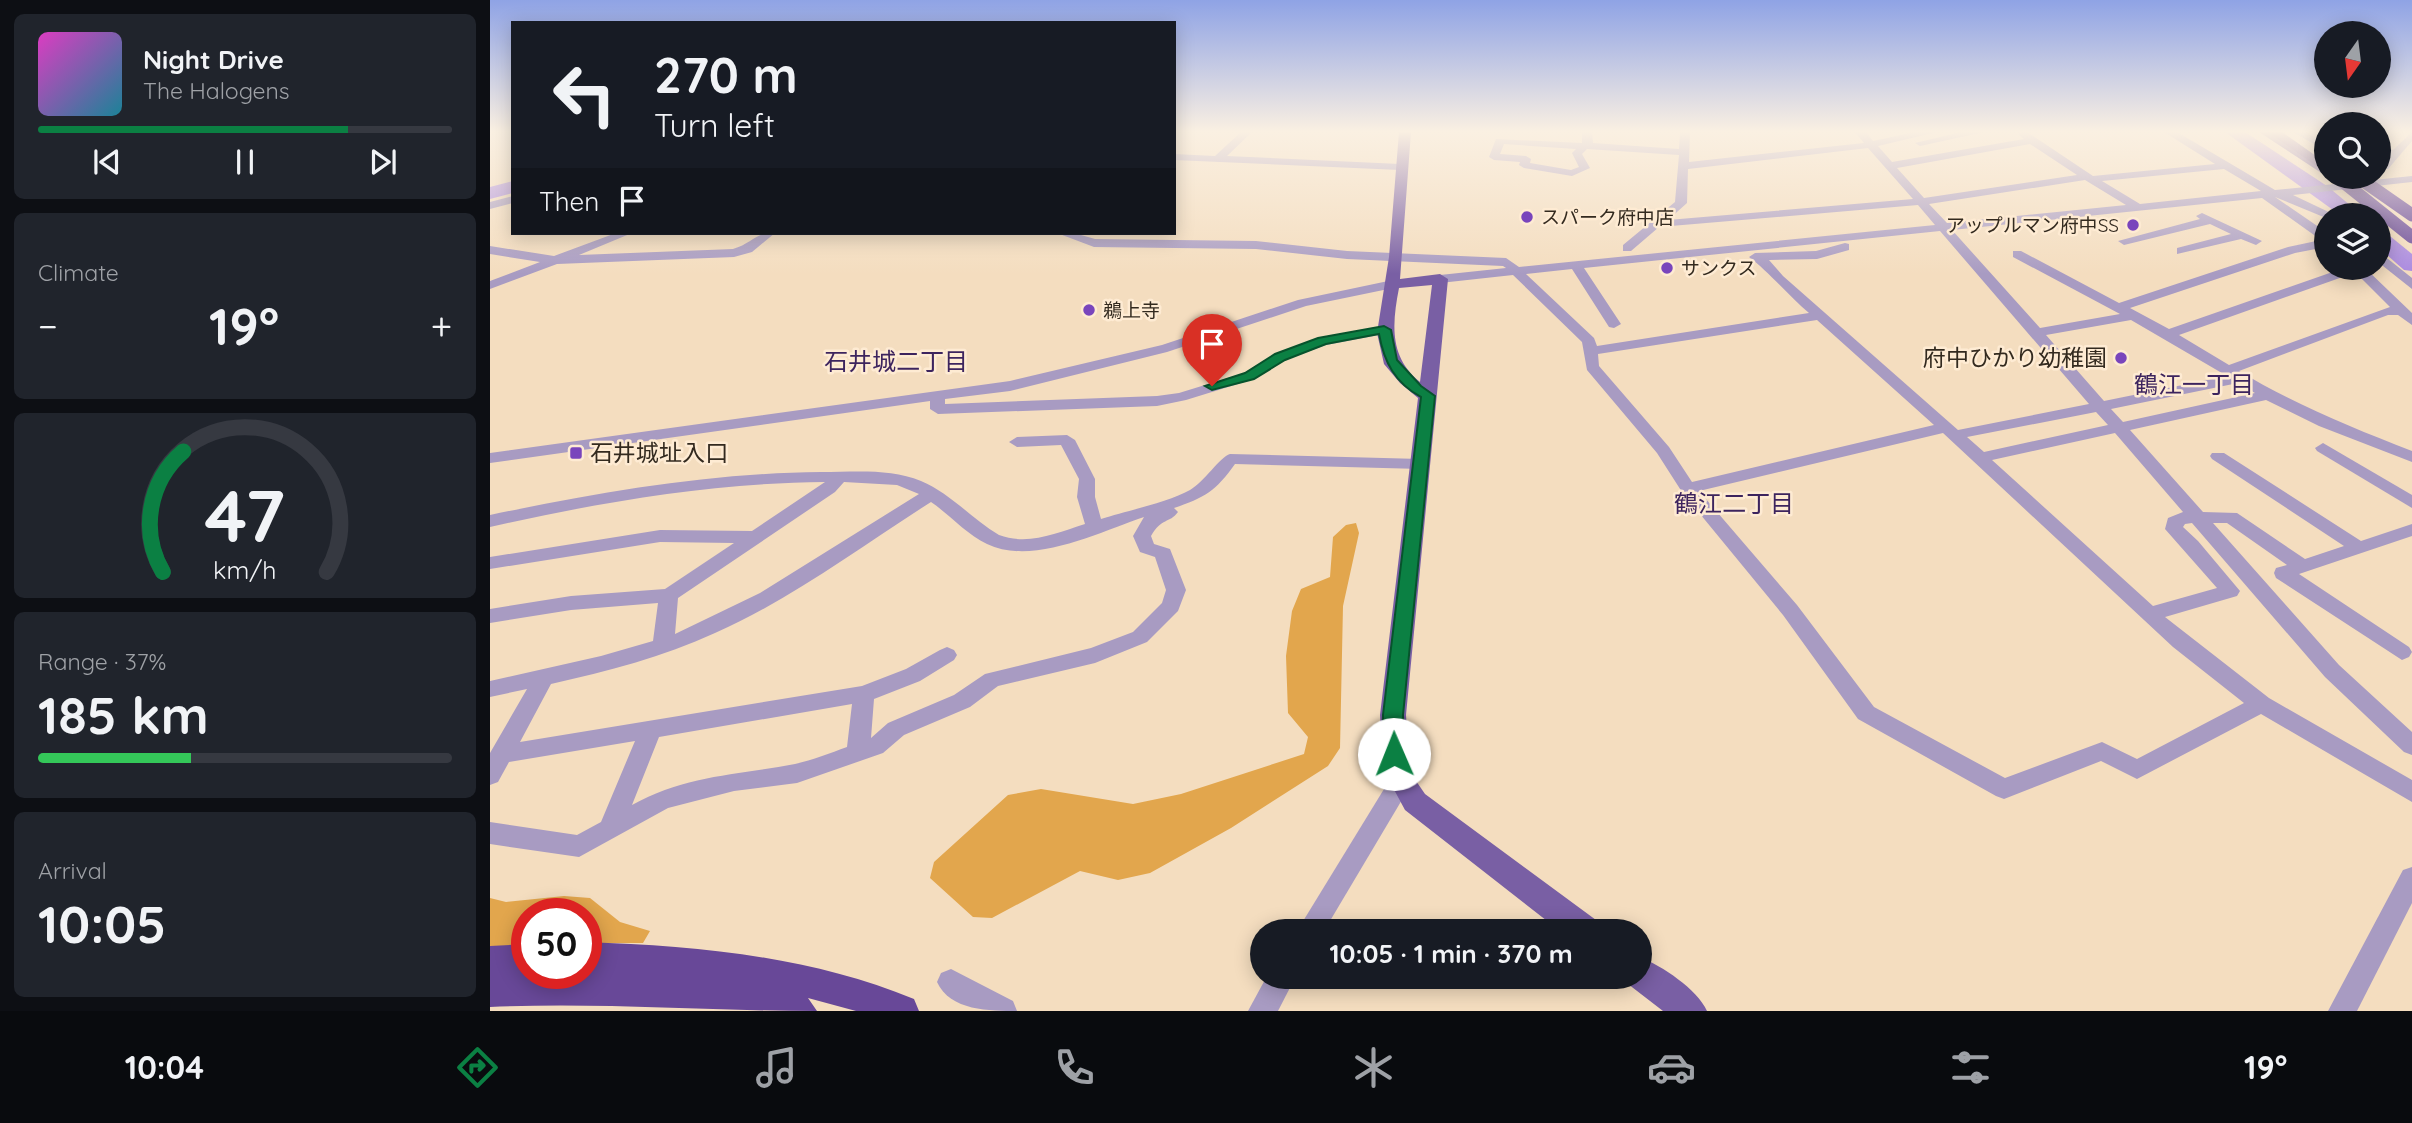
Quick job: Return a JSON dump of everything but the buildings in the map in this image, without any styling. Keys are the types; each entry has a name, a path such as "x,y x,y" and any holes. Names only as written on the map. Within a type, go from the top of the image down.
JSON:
{"highway":[{"path":"2354,189 2412,234"},
{"path":"2356,189 2412,226"},
{"path":"2360,189 2412,215"},
{"path":"602,959 706,964 772,975 835,989 902,1011"},
{"path":"490,962 511,961"},
{"path":"490,991 608,988 720,995 800,1011"}],"main road":[{"path":"1399,179 1396,255 1384,330 1391,361 1416,389 1428,396"},
{"path":"1393,284 1440,279 1393,715 1394,754 1400,783 1415,802 1569,919"},
{"path":"1652,982 1690,1011"}],"street":[{"path":"1627,248 1681,203 1684,179"},
{"path":"1901,179 2344,684 2412,746"},
{"path":"1657,224 1920,201 2080,179"},
{"path":"2091,179 2139,208"},
{"path":"2250,179 2314,209"},
{"path":"1440,279 2278,194 2314,186"},
{"path":"490,196 511,191"},
{"path":"2278,194 2314,229"},
{"path":"490,206 511,200"},
{"path":"2178,204 2256,241"},
{"path":"2124,241 2211,220"},
{"path":"490,285 621,235"},
{"path":"490,250 554,260 734,253 748,249 766,235"},
{"path":"1069,235 1094,243 1256,245 1347,255 1396,255 1506,262 1517,270 1569,325 1589,341 1592,367 1663,450 1688,488 1790,610 1867,713 2004,789 2102,751 2137,770 2261,704"},
{"path":"2181,251 2242,235"},
{"path":"1730,251 1737,255 1761,258 1817,255 1853,243 1851,238"},
{"path":"2117,309 2314,244"},
{"path":"1568,265 1574,256 1627,248 1688,254"},
{"path":"2017,254 2168,334 2268,395 2325,423 2412,457"},
{"path":"1761,258 1778,279 1951,431 2180,642 2261,704 2412,792"},
{"path":"1568,265 1614,324"},
{"path":"2391,266 2412,285"},
{"path":"2168,334 2322,280"},
{"path":"2370,280 2407,316"},
{"path":"490,458 568,445 937,398 1104,365 1190,341 1303,303 1393,284"},
{"path":"1688,488 1951,431 2100,406 2235,374 2386,311 2407,316"},
{"path":"1592,351 1819,316"},
{"path":"2036,333 2131,316"},
{"path":"937,398 938,409 1157,401 1249,376 1280,357 1323,341 1384,330"},
{"path":"1980,458 2268,395"},
{"path":"1017,442 1068,440 1087,479 1086,497 1095,527"},
{"path":"2323,448 2412,503"},
{"path":"2218,456 2359,548"},
{"path":"490,833 579,846 662,800 734,781 797,774 875,747 896,729 962,701 992,680 1095,655 1140,638 1171,606 1177,590 1163,554 1146,548 1142,536 1152,519 1193,502 1230,459 1421,464"},
{"path":"490,521 596,497 745,477 839,477 899,480 923,486 989,536 1006,545 1034,547 1204,489"},
{"path":"490,616 570,603 669,595 830,488 839,477"},
{"path":"490,690 663,647 710,627 766,598 932,493"},
{"path":"2150,614 2230,592 2192,545 2174,529 2174,522 2197,517 2231,516 2303,566"},
{"path":"2402,652 2283,573 2412,530"},
{"path":"490,563 660,536 757,537"},
{"path":"663,647 669,595"},
{"path":"501,754 864,694 912,676 947,655"},
{"path":"490,775 544,678"},
{"path":"858,753 864,694"},
{"path":"610,829 652,729"},
{"path":"1317,919 1400,783"},
{"path":"2342,1011 2412,878"},
{"path":"951,982 1003,1011"},
{"path":"1262,1011 1275,989"}],"shaded area":[{"path":"1356,523 1359,533 1343,606 1340,748 1328,766 1231,828 1150,873 1118,880 1080,871 992,918 973,917 930,878 934,862 1008,795 1041,789 1133,804 1181,794 1304,754 1308,737 1288,713 1286,656 1292,611 1301,589 1330,577 1333,537 1346,525"},
{"path":"564,896 590,898 545,898"},
{"path":"490,898 511,901 511,946 490,948"},
{"path":"602,908 620,922 650,931 643,943 602,943"}],"waterway":[{"path":"2304,179 2337,203"},
{"path":"490,193 511,188"},
{"path":"2391,247 2412,265"}],"place":[{"name":"スパーク府中店","path":"1527,217"},
{"name":"アップルマン府中SS","path":"2133,225"},
{"name":"サンクス","path":"1667,268"},
{"name":"鵜上寺","path":"1089,310"},
{"name":"府中ひかり幼稚園","path":"2121,358"},
{"name":"石井城址入口","path":"576,453"}],"district":[{"name":"石井城二丁目","path":"896,362"},
{"name":"鶴江一丁目","path":"2194,385"},
{"name":"鶴江二丁目","path":"1734,504"}],"route":[{"path":"1212,386 1249,376 1280,357 1323,341 1384,330 1391,361 1416,389 1428,396 1393,715 1394,754"}]}
